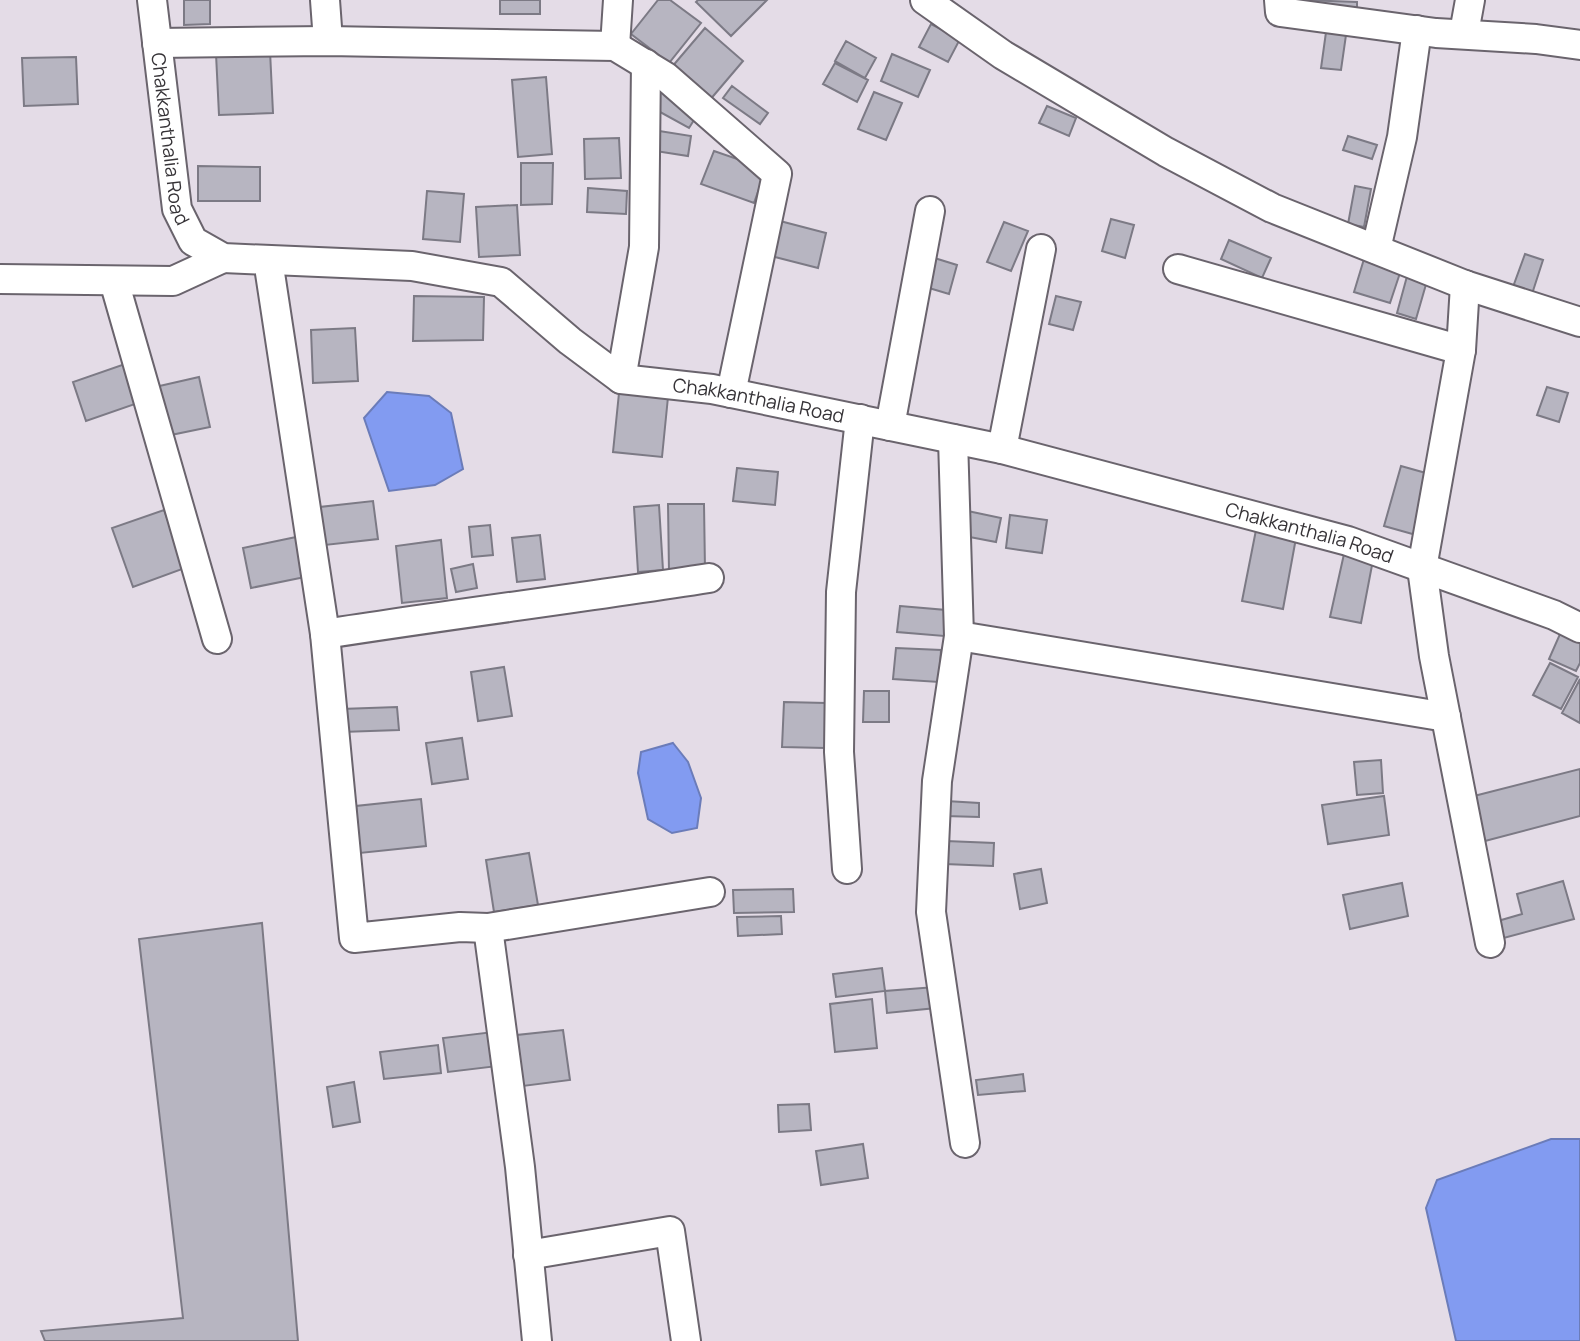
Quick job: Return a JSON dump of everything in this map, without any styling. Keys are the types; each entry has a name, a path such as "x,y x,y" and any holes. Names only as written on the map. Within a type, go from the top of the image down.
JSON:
{"street":[{"name":"Chakkanthalia Road","path":"152,0 177,209 194,241 223,258 412,266 501,282 570,341 621,379 731,393 1002,449 1348,541 1554,615 1580,628"},
{"path":"325,0 328,41"},
{"path":"615,46 618,0"},
{"path":"925,0 1003,55 1166,152 1272,208 1465,285 1580,322"},
{"path":"1279,0 1280,12 1417,30 1580,45"},
{"path":"1464,33 1470,0"},
{"path":"1376,250 1402,137 1417,30"},
{"path":"156,43 328,41 615,46 646,64 666,77 777,173 731,393"},
{"path":"621,379 644,247 646,64"},
{"path":"890,426 930,211"},
{"path":"1002,449 1041,248"},
{"path":"0,279 173,281 223,258"},
{"path":"268,260 325,634 354,938 488,928 710,892"},
{"path":"1178,270 1461,351"},
{"path":"114,281 217,639"},
{"path":"1465,285 1461,351 1422,568 1434,656 1490,943"},
{"path":"847,869 839,752 841,592 860,419"},
{"path":"953,439 959,636 937,781 931,912 965,1143"},
{"path":"325,634 475,610 564,601 709,578"},
{"path":"959,636 1446,718"},
{"path":"488,928 520,1167 537,1341"},
{"path":"528,1255 670,1231 686,1341"}],"water":[{"path":"387,392 429,396 451,413 463,469 435,485 389,491 364,418"},
{"path":"673,743 688,762 701,798 697,828 672,833 648,819 638,773 641,752"},
{"path":"1551,1139 1580,1139 1580,1341 1456,1341 1426,1208 1437,1180"}],"building":[{"path":"184,0 210,0 210,24 184,25"},
{"path":"500,0 540,0 540,14 500,14"},
{"path":"658,0 670,0 701,23 669,63 631,34"},
{"path":"767,0 731,36 696,2"},
{"path":"1304,0 1357,2 1357,13 1303,11"},
{"path":"931,24 960,39 948,62 919,47"},
{"path":"1327,25 1347,28 1341,70 1321,68"},
{"path":"705,28 743,61 709,101 671,68"},
{"path":"846,41 876,58 865,78 835,61"},
{"path":"270,51 273,113 219,115 216,54"},
{"path":"892,54 930,70 918,97 881,81"},
{"path":"76,57 78,104 24,106 22,58"},
{"path":"835,63 868,80 857,102 823,84"},
{"path":"546,77 552,154 518,157 512,80"},
{"path":"732,86 768,113 760,124 723,98"},
{"path":"660,90 699,112 689,128 651,107"},
{"path":"874,92 902,103 886,140 858,129"},
{"path":"1047,106 1076,118 1069,136 1039,123"},
{"path":"653,130 691,136 688,156 649,150"},
{"path":"1348,136 1377,145 1372,159 1343,150"},
{"path":"619,138 621,178 585,179 584,139"},
{"path":"714,151 766,169 754,203 701,184"},
{"path":"521,163 553,163 552,204 521,205"},
{"path":"198,166 260,167 260,201 198,201"},
{"path":"1355,186 1371,189 1364,227 1348,224"},
{"path":"588,188 627,191 626,214 587,212"},
{"path":"427,191 464,194 460,242 423,239"},
{"path":"517,205 520,255 479,257 476,207"},
{"path":"1111,219 1134,225 1125,258 1102,251"},
{"path":"780,221 826,233 818,268 771,256"},
{"path":"1004,222 1028,231 1011,271 987,262"},
{"path":"1229,240 1271,258 1262,278 1221,259"},
{"path":"1525,254 1543,260 1532,294 1513,287"},
{"path":"928,256 957,265 949,294 919,285"},
{"path":"1364,259 1401,270 1390,303 1354,292"},
{"path":"1409,269 1429,274 1416,319 1397,313"},
{"path":"414,296 484,297 483,340 413,341"},
{"path":"1056,296 1081,302 1073,330 1049,324"},
{"path":"355,328 358,381 313,383 311,330"},
{"path":"125,364 138,403 86,421 73,382"},
{"path":"199,377 210,427 166,436 155,387"},
{"path":"1547,387 1568,393 1559,422 1537,415"},
{"path":"619,393 668,397 662,457 613,452"},
{"path":"1401,466 1433,475 1416,535 1384,526"},
{"path":"737,468 778,472 775,505 733,501"},
{"path":"373,501 378,539 325,545 320,507"},
{"path":"668,504 704,504 705,570 669,572"},
{"path":"659,505 663,570 638,572 634,507"},
{"path":"164,510 185,568 133,587 112,528"},
{"path":"963,510 1001,518 996,542 959,535"},
{"path":"1010,515 1047,520 1042,553 1006,548"},
{"path":"490,525 493,555 472,557 469,527"},
{"path":"1256,530 1296,538 1283,609 1242,601"},
{"path":"540,535 545,579 517,582 512,538"},
{"path":"301,536 310,576 251,588 243,548"},
{"path":"441,540 447,598 402,603 396,546"},
{"path":"1344,554 1373,560 1361,623 1330,617"},
{"path":"473,564 477,588 456,592 451,569"},
{"path":"900,606 946,610 944,636 897,632"},
{"path":"1560,634 1580,643 1580,663 1576,671 1549,659"},
{"path":"896,648 941,650 939,682 893,679"},
{"path":"1550,663 1578,677 1561,709 1533,695"},
{"path":"504,667 512,716 478,721 471,672"},
{"path":"1580,679 1580,723 1562,713"},
{"path":"864,691 889,691 889,722 863,722"},
{"path":"784,702 826,703 825,748 782,747"},
{"path":"397,707 399,730 342,732 341,709"},
{"path":"462,738 468,779 432,784 426,743"},
{"path":"1381,760 1383,793 1357,795 1354,762"},
{"path":"1580,769 1580,816 1485,841 1474,796"},
{"path":"1384,796 1389,835 1328,844 1322,805"},
{"path":"421,799 426,846 360,853 356,806"},
{"path":"946,801 979,803 979,817 945,816"},
{"path":"946,841 994,843 993,866 945,864"},
{"path":"529,853 538,905 494,912 486,860"},
{"path":"1041,869 1047,903 1020,909 1014,874"},
{"path":"1563,881 1574,919 1496,940 1491,923 1522,914 1517,894"},
{"path":"1402,883 1408,916 1350,929 1343,895"},
{"path":"793,889 794,912 734,913 733,890"},
{"path":"781,916 782,934 738,936 737,917"},
{"path":"262,923 298,1341 45,1341 41,1331 183,1318 139,939"},
{"path":"882,968 885,991 836,997 833,974"},
{"path":"935,987 936,1008 887,1013 885,991"},
{"path":"872,999 877,1048 835,1052 830,1004"},
{"path":"563,1030 570,1080 523,1086 517,1035"},
{"path":"493,1032 498,1066 448,1072 443,1038"},
{"path":"438,1045 441,1073 384,1079 380,1052"},
{"path":"1023,1074 1025,1091 978,1095 976,1080"},
{"path":"354,1082 360,1122 333,1127 327,1087"},
{"path":"809,1104 811,1130 779,1132 778,1105"},
{"path":"863,1144 868,1178 821,1185 816,1151"}]}
